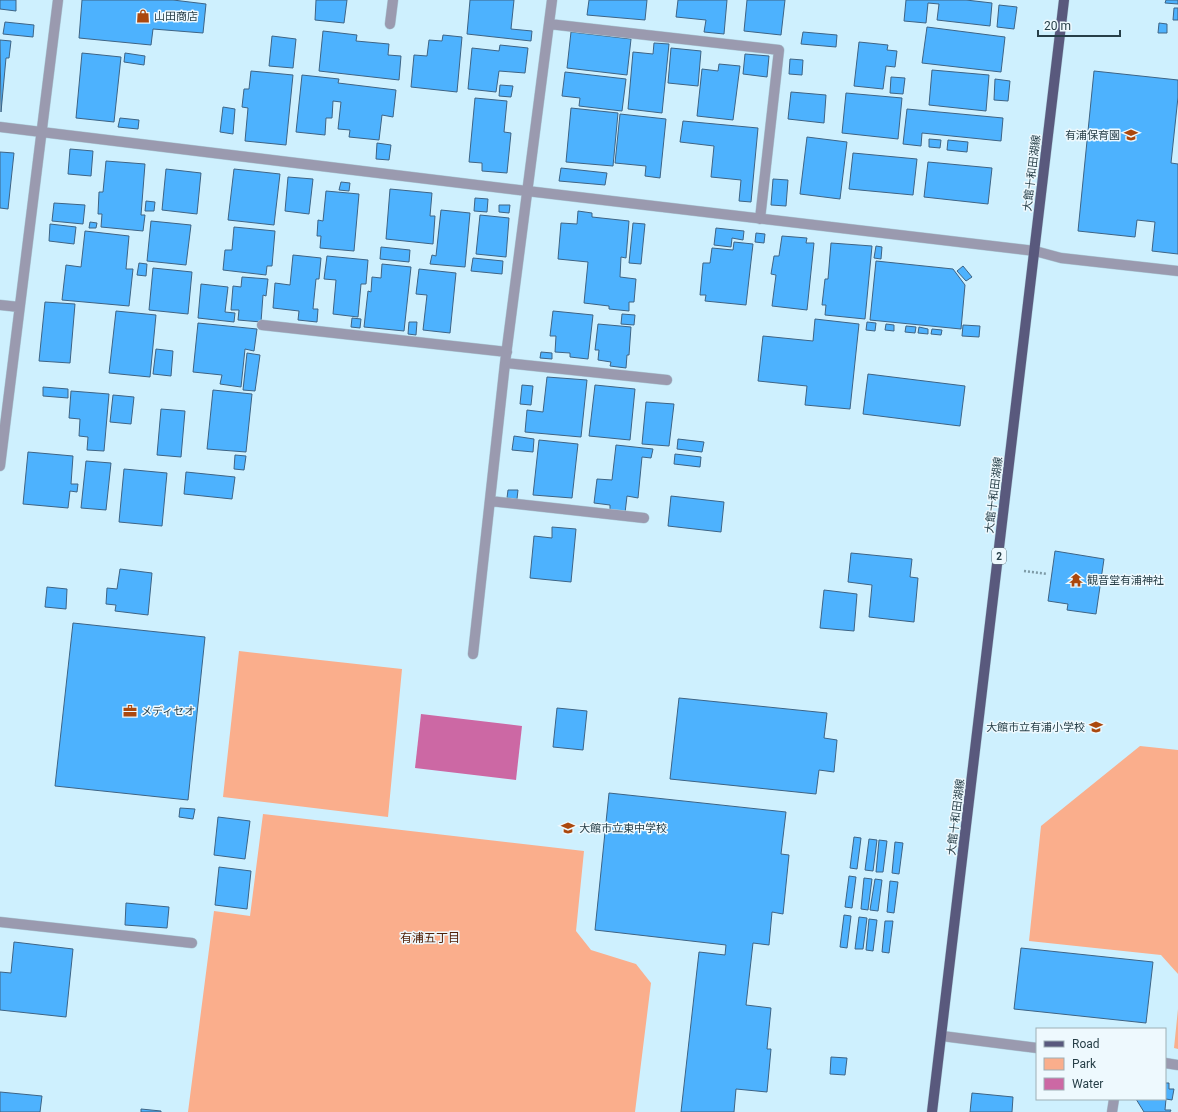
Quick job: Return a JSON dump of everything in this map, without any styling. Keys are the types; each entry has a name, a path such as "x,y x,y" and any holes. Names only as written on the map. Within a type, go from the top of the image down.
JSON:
{"main road":[{"name":"大館十和田湖線","path":"932,1112 1064,0"}],"street":[{"path":"0,466 58,0"},
{"path":"390,24 393,0"},
{"path":"473,654 506,352 552,0"},
{"path":"549,24 779,50 760,219"},
{"path":"0,127 526,192 1035,251 1061,258 1178,271"},
{"path":"0,305 19,307"},
{"path":"262,325 506,352"},
{"path":"505,364 667,380"},
{"path":"490,501 644,518"},
{"path":"0,922 192,943"},
{"path":"942,1036 1036,1048"},
{"path":"1166,1063 1178,1065"},
{"path":"1112,1112 1114,1100"}],"path":[{"path":"1024,571 1047,574"}],"green space":[{"path":"239,651 402,669 388,817 223,797"},
{"path":"1140,746 1178,750 1178,974 1161,955 1029,941 1041,826"},
{"path":"263,814 584,851 576,931 591,950 636,964 651,983 635,1112 188,1112 214,911 250,916"},
{"path":"1178,1009 1178,1049 1174,1048"}],"water":[{"path":"421,714 522,726 516,780 415,768"}],"building":[{"path":"0,0 16,0 16,11 0,9"},
{"name":"山田商店","path":"82,0 173,0 206,4 203,33 153,29 151,45 79,38"},
{"path":"316,0 347,0 344,23 315,20"},
{"path":"470,0 514,0 511,29 532,31 531,41 467,34"},
{"path":"589,0 647,0 645,20 587,15"},
{"path":"678,0 727,0 724,34 704,32 706,20 676,17"},
{"path":"747,0 785,0 781,35 744,31"},
{"path":"906,0 966,0 992,3 990,26 937,20 939,4 928,3 926,23 904,21"},
{"path":"1166,0 1178,0 1178,4 1165,3"},
{"path":"999,5 1017,7 1014,29 997,27"},
{"path":"1174,8 1178,8 1178,20 1173,20"},
{"path":"5,22 34,25 33,37 3,34"},
{"path":"1159,23 1167,24 1167,33 1158,33"},
{"path":"927,27 1005,37 1001,72 922,63"},
{"path":"323,31 357,35 356,41 389,44 388,55 401,56 399,80 319,71"},
{"path":"571,32 631,39 627,75 567,68"},
{"path":"803,32 837,35 836,47 801,44"},
{"path":"443,35 462,37 457,92 411,87 414,55 427,56 429,40 442,41"},
{"path":"272,36 296,39 293,68 269,66"},
{"path":"0,40 11,41 9,58 6,58 1,112"},
{"path":"859,42 888,45 887,50 897,51 895,67 886,66 883,89 854,86"},
{"path":"654,43 669,44 662,113 628,109 633,52 653,54"},
{"path":"500,45 528,48 525,73 499,71 496,92 468,89 472,48 499,51"},
{"path":"671,48 701,51 698,86 668,83"},
{"path":"82,53 121,57 114,122 76,118"},
{"path":"125,53 145,56 144,65 124,62"},
{"path":"745,54 769,56 767,77 743,74"},
{"path":"790,59 803,60 802,75 789,74"},
{"path":"719,64 740,66 733,120 697,116 702,69 718,71"},
{"path":"932,70 989,75 986,111 929,105"},
{"path":"251,71 293,75 286,145 245,141 248,108 242,107 244,89 249,89"},
{"name":"有浦保育園","path":"1094,71 1178,80 1178,97 1171,163 1178,164 1178,254 1152,251 1155,222 1137,220 1135,237 1078,231"},
{"path":"565,72 626,79 622,111 579,106 580,98 562,96"},
{"path":"302,75 339,79 338,83 396,90 393,117 382,115 379,140 349,137 350,130 338,129 341,102 333,101 332,118 326,118 325,135 296,132"},
{"path":"891,77 905,78 903,94 890,93"},
{"path":"995,79 1010,81 1008,101 994,100"},
{"path":"500,85 513,86 511,97 499,96"},
{"path":"791,92 826,95 824,123 788,119"},
{"path":"846,93 902,98 898,139 842,133"},
{"path":"475,98 507,101 504,132 511,133 507,173 482,171 482,163 469,162"},
{"path":"223,107 235,109 233,134 220,132"},
{"path":"571,108 618,113 613,166 566,162"},
{"path":"907,109 1003,118 1001,141 922,133 921,146 903,144"},
{"path":"620,114 666,119 660,178 645,176 646,166 615,163"},
{"path":"120,118 139,120 138,129 118,127"},
{"path":"683,121 758,128 751,202 739,201 741,180 711,177 714,146 680,142"},
{"path":"807,137 847,142 840,199 800,194"},
{"path":"929,139 941,140 940,148 929,147"},
{"path":"948,140 968,142 967,152 947,150"},
{"path":"377,143 391,145 389,160 376,159"},
{"path":"70,149 93,151 91,176 68,174"},
{"path":"0,152 14,153 8,209 0,208"},
{"path":"853,153 917,159 913,195 849,189"},
{"path":"106,161 145,164 141,215 145,215 143,231 101,227 102,214 98,214 99,192 103,192"},
{"path":"928,162 992,168 988,204 924,197"},
{"path":"561,168 607,173 605,185 559,181"},
{"path":"166,169 201,173 197,214 162,210"},
{"path":"234,169 280,174 274,225 228,220"},
{"path":"288,177 313,179 309,214 285,211"},
{"path":"773,179 788,180 786,206 771,205"},
{"path":"341,182 350,183 349,191 339,190"},
{"path":"390,189 432,193 430,216 435,216 433,244 386,239"},
{"path":"326,191 359,194 354,251 320,248 321,236 317,236 318,220 323,221"},
{"path":"475,198 488,199 487,212 474,211"},
{"path":"146,201 155,202 154,211 145,211"},
{"path":"54,203 85,205 83,224 52,221"},
{"path":"499,205 510,205 509,213 499,212"},
{"path":"441,210 470,213 465,267 430,264 432,255 436,256"},
{"path":"578,211 592,213 592,217 629,221 626,258 621,257 620,277 636,279 634,302 629,302 629,311 609,309 609,306 584,303 588,262 558,259 561,223 577,224"},
{"path":"480,215 509,218 506,257 476,254"},
{"path":"151,221 191,225 186,265 147,261"},
{"path":"90,222 97,223 96,228 89,228"},
{"path":"633,223 645,224 641,264 629,263"},
{"path":"50,224 76,227 74,244 49,241"},
{"path":"234,227 275,231 272,266 267,266 266,275 223,270 225,250 232,250"},
{"path":"716,228 744,231 743,240 732,238 731,247 714,245"},
{"path":"85,231 129,236 126,269 133,269 129,306 62,300 66,265 81,267"},
{"path":"756,233 765,234 764,243 755,242"},
{"path":"782,236 807,238 806,243 814,243 807,310 772,306 776,275 771,274 774,256 779,256"},
{"path":"734,242 753,244 746,305 705,301 706,295 700,295 703,263 710,263 712,248 733,250"},
{"path":"831,243 872,246 865,319 825,315 826,305 822,305 825,279 828,279"},
{"path":"876,246 882,247 881,259 874,258"},
{"path":"381,247 410,250 409,262 380,259"},
{"path":"293,255 321,258 319,279 316,279 313,309 318,309 317,322 298,320 299,311 273,308 275,283 290,285"},
{"path":"327,256 368,260 366,284 361,284 358,317 333,314 336,280 324,279"},
{"path":"473,258 503,261 502,274 471,271"},
{"path":"876,261 953,269 965,285 961,329 870,320"},
{"path":"139,263 147,264 146,276 137,275"},
{"path":"382,264 411,267 404,331 364,327 368,291 371,292 372,277 381,278"},
{"path":"963,266 972,277 966,281 957,271"},
{"path":"153,268 192,272 188,314 149,310"},
{"path":"419,269 456,273 450,333 423,330 427,295 416,294"},
{"path":"242,277 268,279 266,296 263,295 261,322 238,320 239,310 231,310 233,286 241,287"},
{"path":"201,284 228,287 225,312 235,313 234,322 198,318"},
{"path":"45,302 75,304 70,363 39,361"},
{"path":"116,311 156,315 150,377 109,373"},
{"path":"553,311 593,315 588,359 570,357 570,353 555,352 556,336 550,336"},
{"path":"622,314 635,315 634,325 621,324"},
{"path":"352,318 361,319 360,328 351,327"},
{"path":"815,319 859,324 850,409 805,405 807,386 758,381 763,336 813,341"},
{"path":"409,322 417,322 416,335 408,334"},
{"path":"867,322 876,323 875,331 866,330"},
{"path":"198,323 257,329 254,351 245,349 241,387 220,384 222,375 193,372"},
{"path":"598,324 631,327 629,355 627,355 626,368 610,366 611,362 598,360 599,350 595,350"},
{"path":"886,324 894,325 894,331 885,330"},
{"path":"963,325 980,326 979,337 962,336"},
{"path":"906,326 916,327 915,333 905,332"},
{"path":"919,327 928,329 928,334 918,333"},
{"path":"932,329 942,330 941,335 931,334"},
{"path":"156,349 173,351 171,376 153,374"},
{"path":"541,352 552,353 552,359 540,358"},
{"path":"247,353 260,355 255,391 243,390"},
{"path":"868,374 965,386 960,426 863,414"},
{"path":"547,377 587,380 581,437 525,432 527,410 543,412"},
{"path":"522,385 533,386 531,405 520,404"},
{"path":"595,385 635,389 630,440 589,436"},
{"path":"43,387 68,389 68,398 43,396"},
{"path":"213,390 252,394 246,452 207,449"},
{"path":"71,391 109,394 104,451 87,450 88,437 79,436 80,419 69,418"},
{"path":"113,395 134,397 131,424 110,422"},
{"path":"646,402 674,404 669,446 642,444"},
{"path":"161,409 185,411 181,457 157,455"},
{"path":"514,436 534,439 533,452 512,450"},
{"path":"678,439 704,442 702,452 677,449"},
{"path":"539,440 578,444 572,498 533,495"},
{"path":"616,445 653,449 651,458 642,457 638,498 627,496 625,513 610,511 610,505 594,503 597,479 612,480"},
{"path":"28,452 73,456 71,484 78,484 77,492 70,491 68,508 23,504"},
{"path":"675,454 701,457 700,467 674,464"},
{"path":"235,455 246,456 244,470 234,469"},
{"path":"86,461 111,463 106,510 81,508"},
{"path":"124,469 167,473 162,526 119,522"},
{"path":"186,472 235,477 232,499 184,494"},
{"path":"508,490 518,490 517,499 507,498"},
{"path":"671,496 724,502 721,532 668,526"},
{"path":"552,527 576,529 571,582 530,578 534,536 552,538"},
{"name":"観音堂有浦神社","path":"1055,551 1104,559 1096,614 1067,610 1068,604 1048,601"},
{"path":"851,553 912,559 910,577 918,578 914,622 869,617 872,585 848,582"},
{"path":"120,569 152,573 148,615 115,611 116,605 106,604 107,588 117,589"},
{"path":"47,587 67,589 66,609 45,607"},
{"path":"824,590 857,594 854,631 820,628"},
{"name":"メディセオ","path":"73,623 205,637 188,800 55,786"},
{"path":"679,698 827,713 824,738 837,740 834,772 819,770 816,794 670,779"},
{"path":"557,708 587,711 583,750 553,747"},
{"path":"609,793 786,812 781,854 789,855 783,914 772,912 769,945 753,943 746,1005 771,1008 767,1049 771,1049 767,1092 736,1089 734,1112 681,1112 699,952 725,955 726,945 595,930"},
{"path":"180,808 195,809 193,819 179,817"},
{"path":"218,817 250,821 245,859 214,855"},
{"path":"854,837 861,838 857,869 850,868"},
{"path":"869,839 877,840 873,871 865,870"},
{"path":"879,840 887,841 883,872 876,872"},
{"path":"895,842 903,843 899,874 892,873"},
{"path":"219,867 251,871 247,909 215,905"},
{"path":"849,876 856,877 852,908 845,907"},
{"path":"864,878 872,879 868,910 861,909"},
{"path":"875,879 882,880 878,911 870,910"},
{"path":"890,881 898,882 894,913 887,912"},
{"path":"126,903 169,907 167,928 125,925"},
{"path":"844,915 851,916 847,948 840,947"},
{"path":"859,917 867,918 863,949 855,949"},
{"path":"869,919 877,920 873,951 866,950"},
{"path":"885,921 893,921 889,953 882,952"},
{"path":"14,942 73,949 66,1017 0,1010 0,972 11,973"},
{"path":"1021,948 1153,962 1146,1023 1014,1009"},
{"path":"831,1057 847,1058 845,1075 830,1074"},
{"path":"1166,1083 1169,1083 1169,1089 1174,1089 1172,1100 1166,1099"},
{"path":"0,1092 42,1096 40,1112 0,1112"},
{"path":"972,1093 1013,1097 1012,1112 970,1112"},
{"path":"1137,1100 1166,1100 1165,1110 1171,1110 1170,1112 1144,1112"},
{"path":"141,1109 161,1111 161,1112 141,1112"}],"place":[{"name":"山田商店","path":"143,16"},
{"name":"有浦保育園","path":"1131,135"},
{"name":"観音堂有浦神社","path":"1076,580"},
{"name":"メディセオ","path":"130,711"},
{"name":"大館市立有浦小学校","path":"1096,727"},
{"name":"大館市立東中学校","path":"568,828"}],"district":[{"name":"有浦五丁目","path":"430,938"}]}
